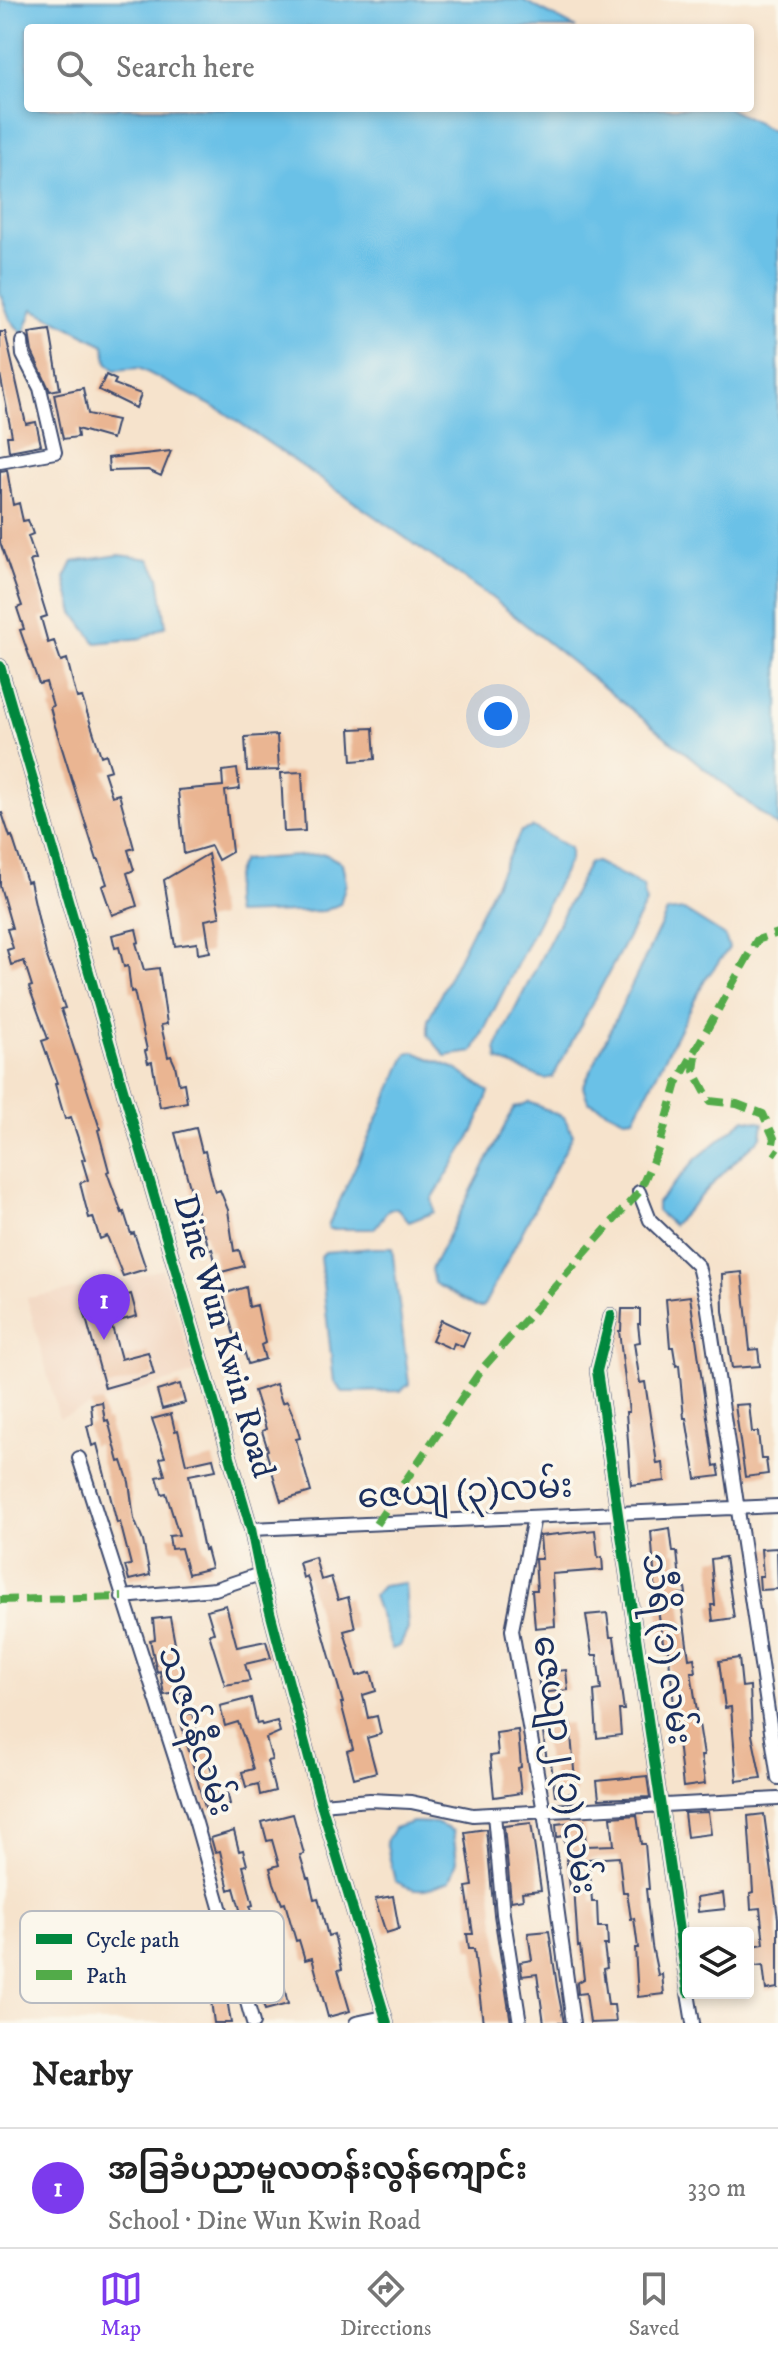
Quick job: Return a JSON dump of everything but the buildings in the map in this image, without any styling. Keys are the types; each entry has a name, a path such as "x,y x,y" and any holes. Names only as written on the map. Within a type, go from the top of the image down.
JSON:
{"street":[{"path":"0,462 55,452 40,388 23,355 22,342"},
{"name":"Dine Wun Kwin Road","path":"0,666 251,1529 321,1804 385,2020"},
{"path":"639,1192 650,1220 698,1266 707,1303 778,1778"},
{"name":"သီရိ (၁) လမ်း","path":"611,1315 597,1371 682,1951"},
{"name":"သဇင်နီလမ်း","path":"79,1458 196,1823 221,1911"},
{"name":"ဇေယျ (၃)လမ်း","path":"251,1529 778,1506"},
{"name":"ဇေယျာ၂ (၁) လမ်း","path":"534,1517 512,1630 544,1812 573,2023"},
{"path":"122,1597 215,1589 260,1574"},
{"path":"321,1804 370,1800 411,1802 473,1815 778,1799"},
{"path":"494,1814 503,1914 520,2023"},
{"name":"သီရိ (၁) လမ်း","path":"689,1999 693,2023"},
{"name":"သဇင်နီလမ်း","path":"247,2003 253,2023"},
{"path":"356,2023 385,2020"}],"shaded area":[{"path":"162,1269 196,1373 59,1418 27,1298 112,1283"}],"water":[{"path":"0,0 523,0 568,24 24,24 24,112 736,112 778,134 778,827 492,598 224,412 139,368 115,370 107,362 104,345 33,309 23,335 10,319 0,293"},
{"path":"119,555 149,559 159,577 166,626 143,638 96,643 74,613 65,578 73,562"},
{"path":"533,827 570,848 570,859 473,1052 445,1056 428,1035 428,1020 521,831"},
{"path":"325,854 342,863 346,883 340,904 324,911 235,914 233,886 242,860"},
{"path":"596,862 643,886 646,903 553,1077 545,1079 498,1060 496,1047 589,863"},
{"path":"684,910 725,936 729,948 705,980 634,1118 624,1119 588,1101 583,1087 667,912"},
{"path":"414,1052 456,1069 489,1092 474,1131 432,1199 434,1212 409,1222 397,1208 389,1209 374,1229 329,1229 407,1054"},
{"path":"529,1102 564,1117 573,1135 483,1307 476,1307 434,1283 431,1269 514,1108"},
{"path":"745,1119 763,1123 761,1137 673,1225 657,1211 657,1203 696,1159"},
{"path":"392,1248 409,1384 401,1391 343,1392 334,1382 320,1257 325,1252"},
{"path":"405,1583 408,1629 400,1646 392,1649 373,1596 382,1586"},
{"path":"413,1822 436,1823 453,1831 457,1861 450,1881 422,1889 410,1888 395,1881 386,1842 394,1828"}],"marked path":[{"path":"376,1524 481,1370 639,1192 659,1147 677,1083 757,940 778,933"},
{"path":"696,1056 694,1071 710,1101 737,1104 763,1114 774,1138 772,1149 778,1153"},
{"path":"0,1600 122,1597"}],"cycle path":[{"path":"0,666 251,1529 321,1804 387,2023"},
{"path":"611,1315 597,1371 682,1951"}],"place":[{"name":"အခြခံပညာမူလတန်းလွန်ကျောင်း","path":"104,1340"}]}
